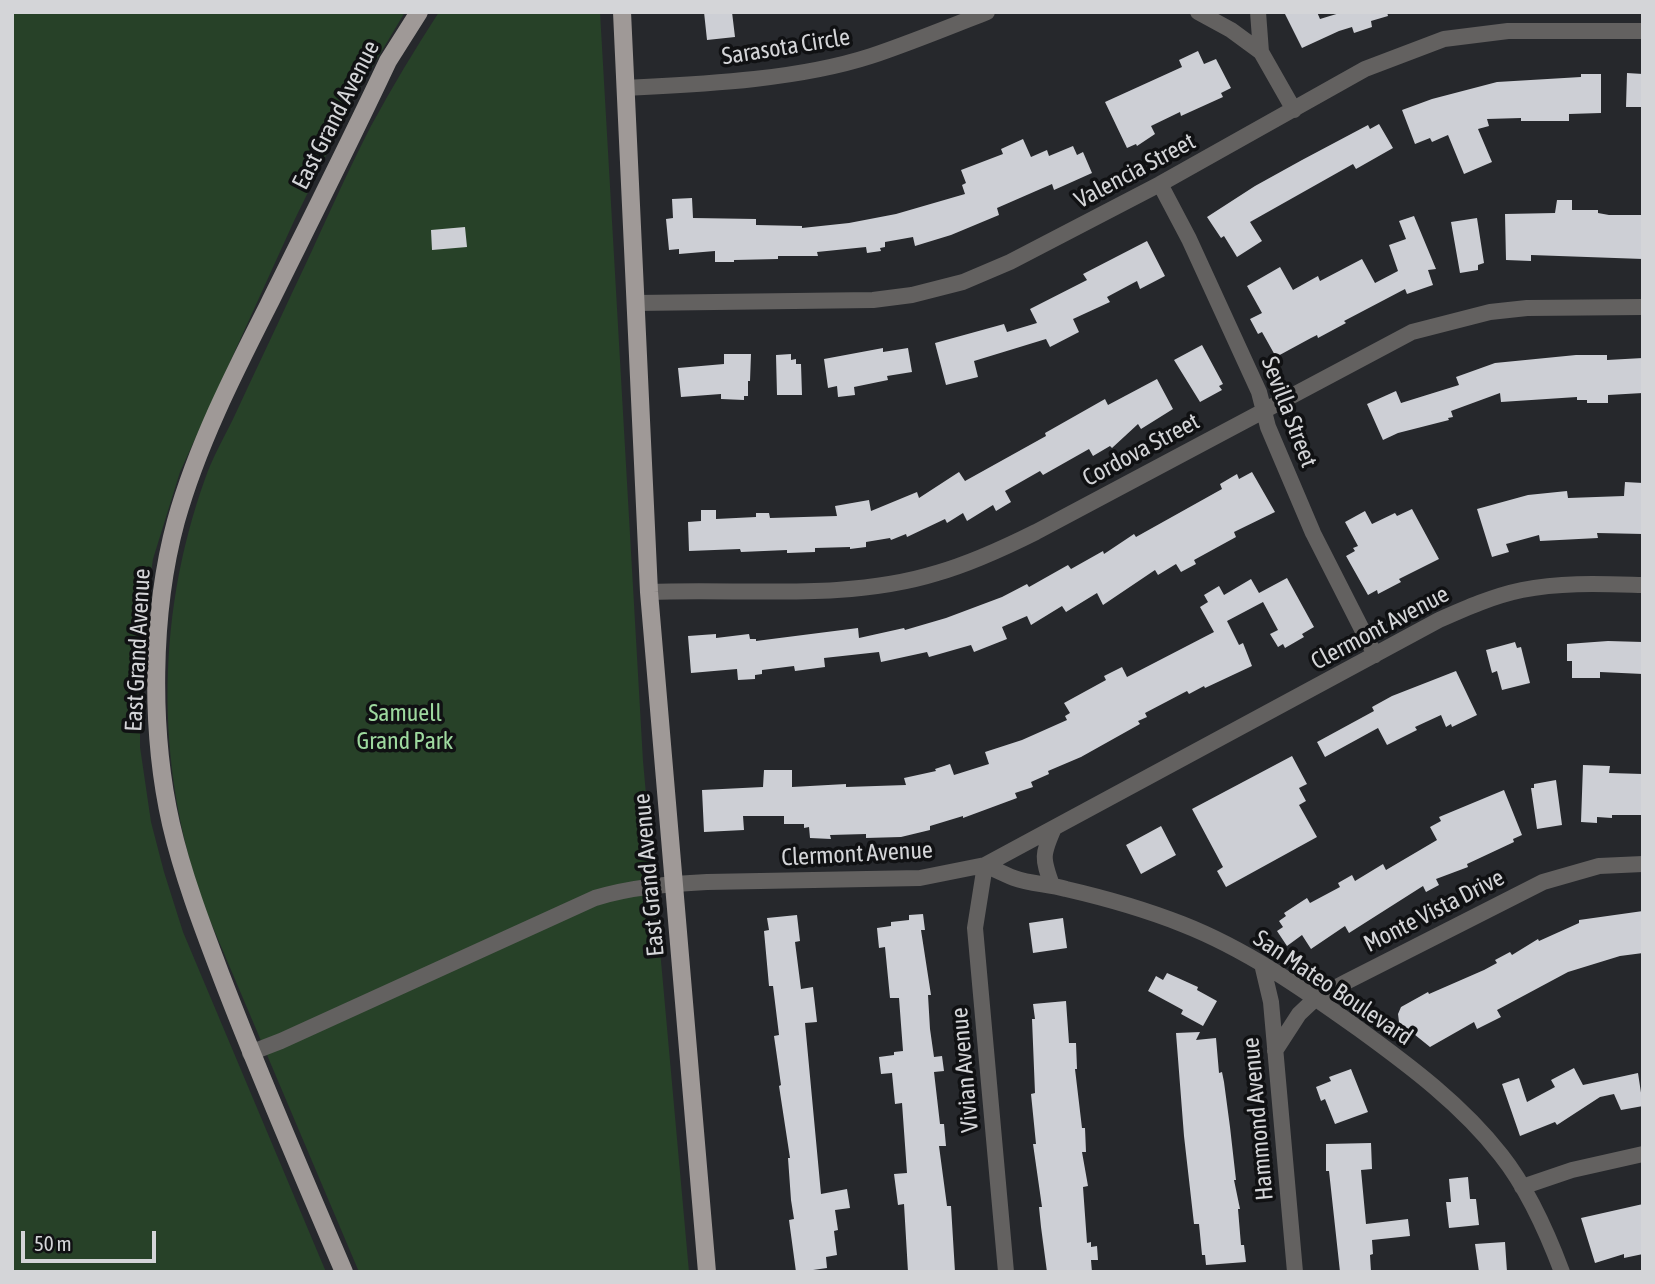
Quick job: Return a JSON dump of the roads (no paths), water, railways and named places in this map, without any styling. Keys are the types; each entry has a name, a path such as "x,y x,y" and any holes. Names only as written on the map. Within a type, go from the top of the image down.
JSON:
{"main road":[{"name":"East Grand Avenue","path":"344,1272 250,1053 201,921 171,826 158,748 156,706 161,607 166,565 177,520 224,394 388,61 419,12"},
{"name":"East Grand Avenue","path":"622,12 649,592 707,1272"}],"street":[{"name":"Sarasota Circle","path":"626,88 692,84 824,67 870,56 987,12"},
{"path":"1198,12 1231,30 1261,52 1294,110"},
{"path":"1258,12 1261,52"},
{"name":"Valencia Street","path":"636,303 834,302 912,295 963,282 1010,262 1160,184 1365,69 1444,39 1508,31 1643,31"},
{"name":"Sevilla Street","path":"1160,184 1189,239 1259,392 1268,427 1313,533 1375,655"},
{"name":"Cordova Street","path":"649,592 825,590 877,586 935,574 989,555 1037,532 1412,332 1490,312 1527,308 1643,307"},
{"name":"Clermont Avenue","path":"250,1053 595,898 612,893 675,884 920,878 985,865 1439,620 1479,603 1522,590 1568,584 1643,585"},
{"path":"1052,885 1044,862 1045,848 1054,828"},
{"name":"Monte Vista Drive","path":"1275,1051 1299,1014 1316,998 1542,882 1599,866 1643,864"},
{"name":"San Mateo Boulevard","path":"985,865 1016,879 1121,902 1182,924 1221,941 1316,998 1439,1090 1468,1117 1502,1156 1522,1187 1549,1237 1562,1272"},
{"name":"Vivian Avenue","path":"985,865 975,928 1006,1272"},
{"name":"Hammond Avenue","path":"1262,964 1271,1002 1295,1272"},
{"path":"1522,1187 1572,1170 1643,1154"}],"park label":[{"name":"Samuell Grand Park","path":"405,727"}]}
